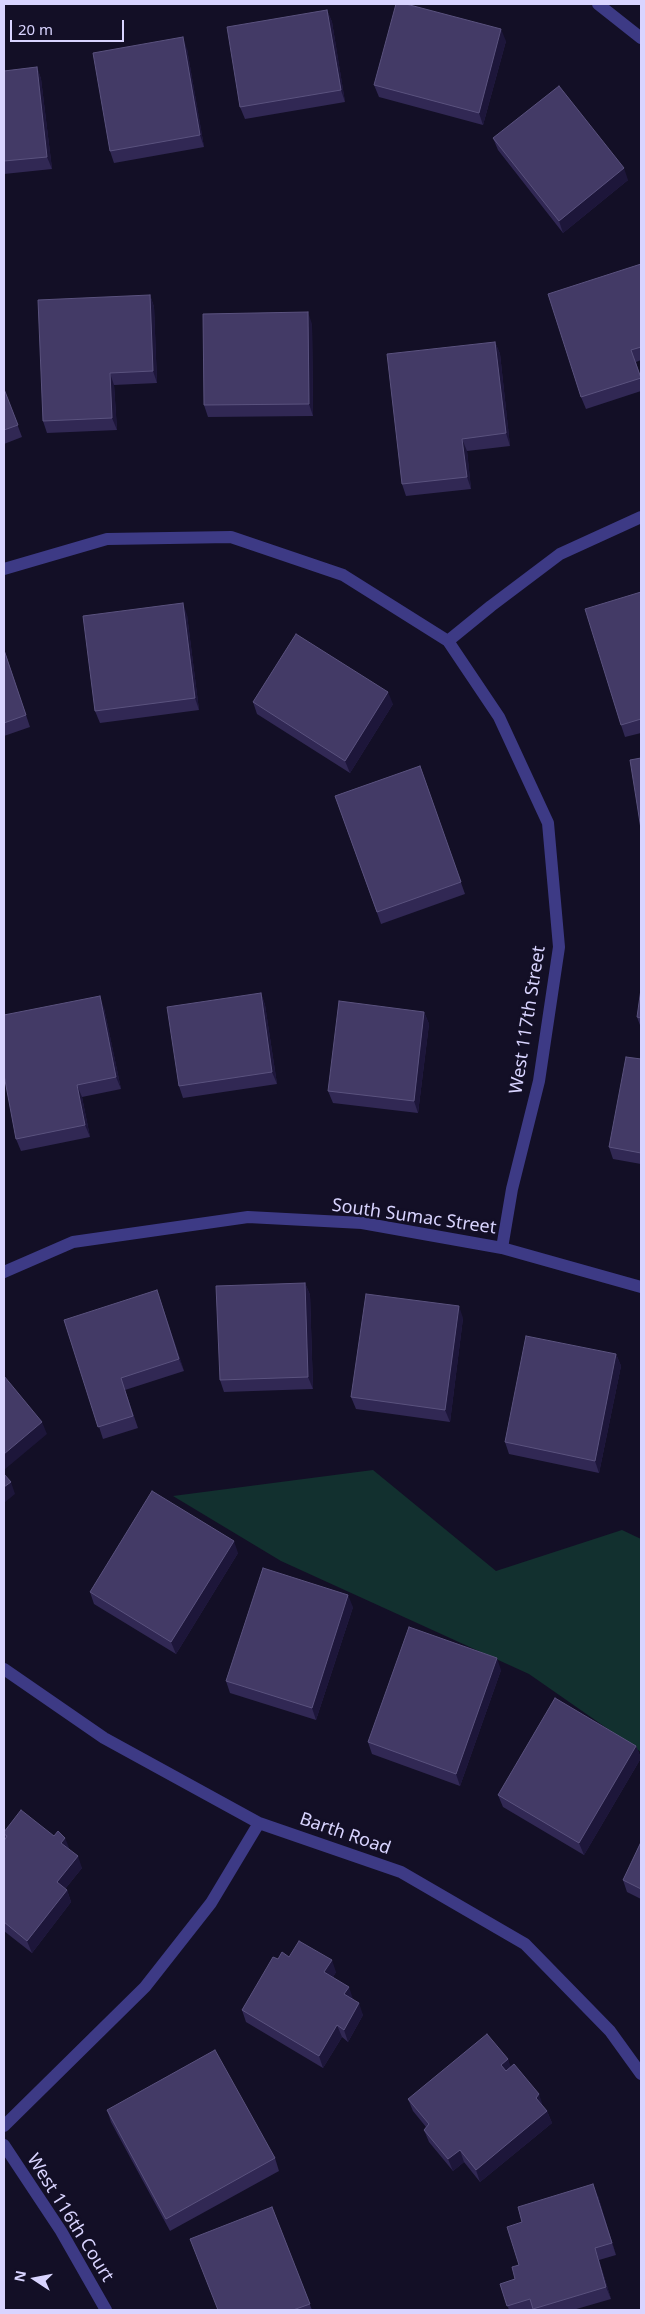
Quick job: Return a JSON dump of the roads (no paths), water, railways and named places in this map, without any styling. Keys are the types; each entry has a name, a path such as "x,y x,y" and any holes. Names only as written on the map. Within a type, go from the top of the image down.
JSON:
{"street":[{"path":"598,4 641,38"},
{"path":"4,569 107,539 231,537 343,574 448,641 560,554 641,518"},
{"name":"West 117th Street","path":"448,641 499,717 548,823 559,947 538,1081 512,1189 502,1248"},
{"name":"South Sumac Street","path":"4,1272 73,1242 248,1217 362,1224 502,1248 641,1287"},
{"name":"Barth Road","path":"4,1669 104,1738 259,1823 401,1872 524,1944 610,2032 641,2074"},
{"path":"4,2126 145,1986 211,1903 259,1823"},
{"name":"West 116th Court","path":"4,2145 61,2231 106,2310"}]}
